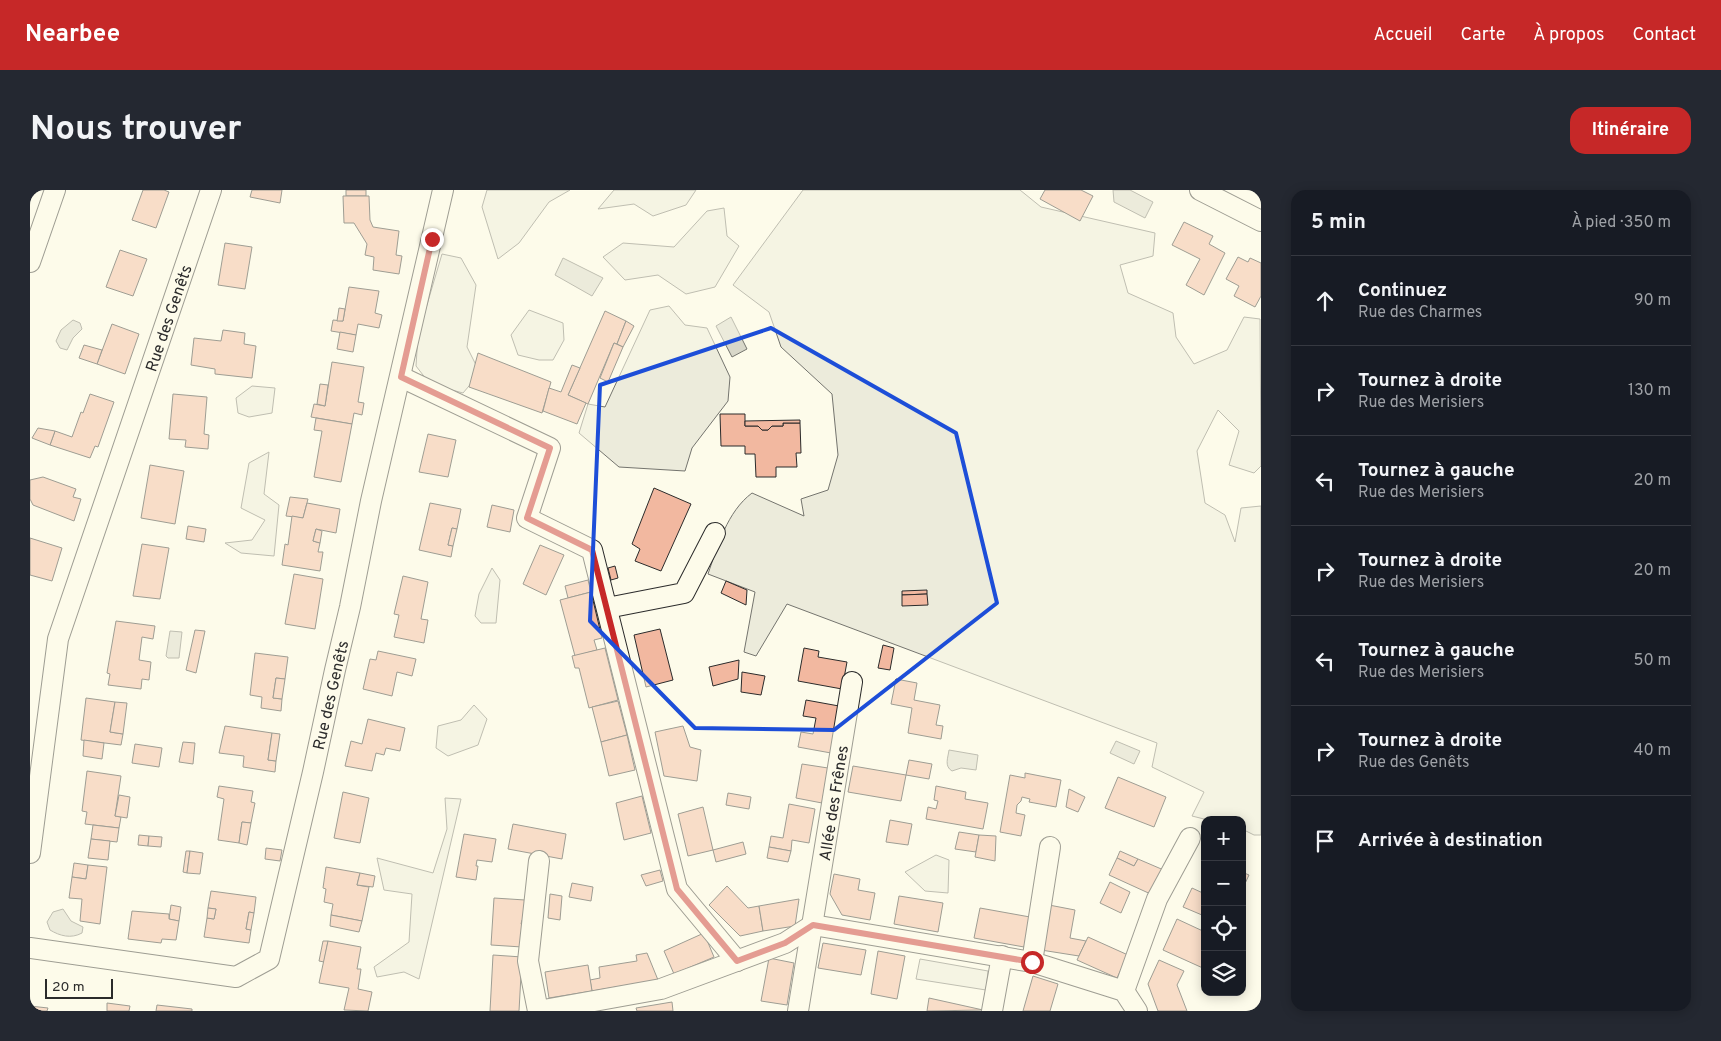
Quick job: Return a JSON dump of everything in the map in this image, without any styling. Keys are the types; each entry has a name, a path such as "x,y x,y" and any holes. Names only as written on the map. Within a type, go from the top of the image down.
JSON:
{"street":[{"path":"30,262 55,190"},
{"name":"Rue des Genêts","path":"30,853 58,639 211,190"},
{"name":"Rue des Genêts","path":"30,948 236,977 269,960 313,772 334,670 350,607 371,501 443,190"},
{"path":"1200,190 1261,221"},
{"path":"401,377 550,448 527,518 592,550 677,889 737,961"},
{"path":"607,608 684,593 715,533"},
{"name":"Allée des Frênes","path":"798,1011 852,682"},
{"path":"1124,991 1157,899 1190,838"},
{"path":"1032,962 1050,847"},
{"path":"540,861 528,961 538,1011 661,989 785,943 813,925 1032,962 1124,991 1137,1011"},
{"path":"992,1011 1002,956"}],"highlighted area":[{"path":"771,328 956,433 997,603 834,730 695,728 590,621 600,385"}],"shaded area":[{"path":"487,190 570,190 549,202 519,243 498,259 482,207"},
{"path":"614,190 696,190 686,205 653,216 634,204 598,209"},
{"path":"803,190 1020,190 1041,207 1155,233 1153,256 1120,265 1128,293 1173,313 1176,337 1194,364 1227,350 1244,317 1260,319 1261,466 1254,473 1229,465 1239,431 1218,410 1197,451 1205,503 1225,515 1235,542 1241,508 1261,506 1261,835 1254,835 1246,831 1246,816 1201,816 1201,818 1192,816 1204,792 1152,767 1157,743 787,604 756,656 744,652 755,592 708,574 724,530 736,510 752,493 804,516 801,499 828,490 838,455 832,394 781,347 769,312 733,285"},
{"path":"1113,190 1130,190 1153,202 1145,218 1114,202"},
{"path":"724,208 727,236 739,246 715,287 686,294 658,275 625,280 603,257 623,243 674,247 707,211"},
{"path":"442,254 461,258 476,285 467,347 480,373 463,393 430,384 416,366 418,335"},
{"path":"563,258 603,278 592,296 555,275"},
{"path":"669,306 685,325 707,328 730,377 728,401 692,448 685,471 619,467 579,433 588,404 605,407 650,310"},
{"path":"529,310 563,323 564,340 553,360 539,360 518,355 511,335"},
{"path":"731,317 747,349 732,357 716,326"},
{"path":"73,320 80,323 82,329 73,338 67,350 60,348 56,341 61,330"},
{"path":"252,386 275,388 272,413 249,417 238,413 236,398"},
{"path":"269,452 264,494 279,505 274,556 241,553 225,543 252,540 265,520 241,508 249,463"},
{"path":"492,568 500,580 496,623 481,623 475,616 479,594"},
{"path":"170,631 182,632 179,658 168,658 166,656"},
{"path":"474,705 487,719 478,745 448,756 436,748 438,726 461,720"},
{"path":"1116,741 1140,751 1134,764 1110,753"},
{"path":"949,750 978,755 976,770 961,768 952,771 947,764"},
{"path":"445,798 461,799 419,979 404,972 377,977 374,967 409,942 412,894 384,890 377,858 433,873 447,829"},
{"path":"936,855 949,860 948,893 925,891 905,872"},
{"path":"63,909 71,921 83,927 82,933 66,936 50,930 47,922 53,912"},
{"path":"920,959 988,971 986,990 916,979"}],"building":[{"path":"143,190 164,190 169,192 156,228 132,220"},
{"path":"252,190 282,190 280,203 250,197"},
{"path":"346,190 366,190 366,196 346,196"},
{"path":"1045,190 1081,190 1093,196 1080,221 1040,199"},
{"path":"343,196 369,196 370,220 373,227 399,231 396,255 402,256 399,274 373,270 374,257 365,255 367,244 354,223 344,223"},
{"path":"1184,222 1213,236 1209,244 1225,253 1204,295 1186,285 1200,259 1172,245"},
{"path":"225,243 252,247 245,289 218,285"},
{"path":"120,250 147,259 133,296 106,287"},
{"path":"1238,257 1248,262 1250,258 1261,263 1261,296 1255,307 1234,296 1239,286 1226,279"},
{"path":"349,287 379,291 375,313 382,315 379,328 358,324 356,335 331,331 333,320 343,321"},
{"path":"339,308 345,309 343,321 337,321"},
{"path":"605,311 626,321 617,344 614,343 588,404 568,395"},
{"path":"626,321 634,326 623,347 617,344"},
{"path":"112,324 139,334 125,374 97,364"},
{"path":"223,330 245,333 244,344 256,346 252,378 215,374 215,369 191,365 194,338 221,341"},
{"path":"340,332 356,335 353,352 337,349"},
{"path":"614,343 623,347 608,382 600,378"},
{"path":"84,345 102,350 97,364 79,358"},
{"path":"478,353 551,382 542,413 469,387"},
{"path":"332,362 364,367 358,402 364,403 362,415 354,413 352,424 311,417 314,404 325,406"},
{"path":"572,365 580,368 568,395 586,403 577,424 543,411 549,388 561,392"},
{"path":"320,384 328,385 325,406 317,404"},
{"path":"90,394 114,402 98,447 95,446 90,458 50,445 55,431 72,437"},
{"path":"173,394 207,397 204,434 209,435 208,449 185,447 186,440 169,439"},
{"path":"720,414 745,414 745,426 758,426 762,430 768,430 772,426 783,426 783,423 800,423 801,453 796,453 797,467 776,467 776,477 756,477 755,454 745,454 745,446 721,446"},
{"path":"316,418 352,424 341,482 314,477 322,431 314,430"},
{"path":"800,420 800,423 783,423 783,426 772,426 768,430 762,430 758,426 745,426 745,421"},
{"path":"38,428 55,431 50,445 32,438"},
{"path":"428,434 456,440 448,477 419,472"},
{"path":"150,465 184,471 175,524 141,518"},
{"path":"43,477 76,489 73,497 81,499 74,521 33,505 30,499 30,480"},
{"path":"654,488 691,504 661,571 635,561 640,549 632,544"},
{"path":"290,497 308,499 303,518 286,516"},
{"path":"307,503 340,509 336,533 316,529 313,541 320,543 318,552 323,552 320,571 282,565 285,544 288,545 292,516 303,518"},
{"path":"430,503 461,509 457,529 452,528 448,545 453,546 451,557 419,550"},
{"path":"492,505 514,510 510,532 487,527"},
{"path":"188,526 206,529 204,542 186,539"},
{"path":"452,528 457,529 453,546 448,545"},
{"path":"316,529 322,531 320,543 313,541"},
{"path":"30,538 62,548 52,581 30,575"},
{"path":"142,544 169,548 160,599 133,596"},
{"path":"540,545 564,555 546,595 523,584"},
{"path":"615,566 618,578 611,580 608,568"},
{"path":"294,574 323,579 315,629 285,624"},
{"path":"403,576 428,582 421,619 428,620 424,643 394,637 399,615 394,614"},
{"path":"588,580 591,592 568,598 565,586"},
{"path":"726,581 747,590 746,605 721,593"},
{"path":"927,590 927,594 902,595 902,591"},
{"path":"591,592 602,638 594,640 597,650 575,656 560,600"},
{"path":"927,594 928,605 902,606 902,595"},
{"path":"116,621 155,626 153,639 142,637 139,660 151,662 149,680 142,679 141,689 108,685 110,674 107,673"},
{"path":"660,629 673,680 646,687 634,635"},
{"path":"195,630 205,631 196,673 186,670"},
{"path":"883,645 894,648 890,670 878,668"},
{"path":"605,648 618,700 589,708 579,668 575,668 572,656"},
{"path":"804,648 819,651 818,657 847,662 842,689 798,681"},
{"path":"378,651 416,659 412,676 397,672 392,696 363,689 370,659 376,660"},
{"path":"255,653 288,657 285,679 276,678 273,698 282,699 281,711 261,708 262,697 250,695"},
{"path":"739,660 738,679 713,686 709,667"},
{"path":"742,672 765,676 761,695 741,692"},
{"path":"276,678 285,679 282,699 273,698"},
{"path":"896,679 917,683 914,700 940,705 936,725 943,726 941,739 908,733 912,708 891,704"},
{"path":"86,698 115,702 110,732 123,734 121,745 81,740"},
{"path":"806,700 839,706 831,753 798,747 801,732 813,734 816,718 803,716"},
{"path":"618,701 627,735 601,742 592,707"},
{"path":"115,702 127,703 123,734 110,732"},
{"path":"368,719 405,728 400,751 386,748 384,755 376,753 372,771 345,766 351,741 362,744"},
{"path":"225,726 272,733 268,760 276,761 275,772 243,767 244,756 219,753"},
{"path":"683,726 690,747 701,750 697,781 664,776 655,732"},
{"path":"272,733 280,734 276,761 268,760"},
{"path":"627,735 635,770 609,776 601,742"},
{"path":"84,740 104,743 102,759 83,756"},
{"path":"183,742 195,743 193,764 179,762"},
{"path":"135,744 162,748 159,767 132,763"},
{"path":"909,760 932,764 929,779 906,775"},
{"path":"802,764 828,768 822,803 796,798"},
{"path":"853,766 906,775 901,801 848,792"},
{"path":"87,771 121,776 115,816 121,817 119,828 85,824 87,812 82,811"},
{"path":"1025,773 1061,780 1056,807 1029,802 1030,799 1022,797 1017,805 1016,813 1025,815 1021,836 1000,832 1010,775 1025,778"},
{"path":"1118,777 1166,797 1154,827 1105,808"},
{"path":"219,786 253,791 251,802 255,803 251,823 242,822 239,843 218,840 224,799 217,797"},
{"path":"936,786 966,792 965,799 988,803 983,829 926,819 928,807 936,809 938,801 934,800"},
{"path":"1069,789 1085,797 1078,812 1066,807"},
{"path":"343,792 369,798 360,843 334,838"},
{"path":"728,793 751,797 749,809 726,805"},
{"path":"119,795 130,797 127,818 115,816"},
{"path":"642,796 651,833 624,840 616,803"},
{"path":"789,804 815,809 809,843 792,840 791,851 769,847 771,836 783,838"},
{"path":"703,807 713,850 688,856 678,814"},
{"path":"890,820 912,824 908,845 886,842"},
{"path":"242,822 251,823 247,845 239,843"},
{"path":"513,824 566,834 562,859 508,849"},
{"path":"93,825 119,828 117,842 91,839"},
{"path":"959,832 979,835 976,852 955,849"},
{"path":"464,834 496,839 492,862 477,860 476,880 456,877"},
{"path":"139,835 149,836 148,846 138,845"},
{"path":"979,835 996,836 995,861 975,857"},
{"path":"149,836 162,837 161,847 148,846"},
{"path":"91,839 110,841 108,860 88,858"},
{"path":"743,842 746,854 716,862 713,850"},
{"path":"769,847 791,851 788,862 767,858"},
{"path":"266,848 282,850 280,861 265,859"},
{"path":"186,851 190,851 187,873 183,872"},
{"path":"190,851 203,853 200,874 187,873"},
{"path":"1120,851 1138,859 1134,866 1117,858"},
{"path":"1117,858 1134,866 1138,859 1166,871 1155,896 1109,875"},
{"path":"74,863 88,865 86,879 72,877"},
{"path":"88,865 107,867 100,924 80,921 82,899 69,898 72,877 86,879"},
{"path":"326,867 360,873 357,885 369,887 362,921 331,915 333,904 324,902 326,889 323,888"},
{"path":"660,870 663,881 646,886 641,875"},
{"path":"360,873 375,876 373,887 357,885"},
{"path":"834,874 860,879 858,890 875,893 870,920 842,915 830,894"},
{"path":"1110,882 1130,892 1121,913 1100,903"},
{"path":"572,883 593,887 591,901 569,897"},
{"path":"727,886 748,908 759,906 763,931 740,936 709,905"},
{"path":"1192,888 1201,892 1201,915 1183,907"},
{"path":"211,891 256,897 254,913 249,912 246,929 251,930 249,943 204,937 207,918 214,919 216,909 208,908"},
{"path":"550,894 562,896 560,920 548,918"},
{"path":"899,896 943,903 938,932 894,924"},
{"path":"494,898 525,900 524,920 522,920 521,924 524,924 522,947 491,945"},
{"path":"799,899 795,926 763,931 759,906"},
{"path":"171,905 181,907 179,921 169,919"},
{"path":"1049,905 1075,910 1070,938 1086,941 1079,956 1041,950"},
{"path":"208,908 216,909 214,919 207,918"},
{"path":"980,908 1030,917 1024,947 974,938"},
{"path":"132,911 169,914 169,919 179,921 176,940 162,939 161,943 128,939"},
{"path":"249,912 254,913 251,930 246,929"},
{"path":"331,915 362,921 359,932 330,926"},
{"path":"1177,919 1201,930 1201,967 1163,950"},
{"path":"704,933 714,957 674,974 664,951"},
{"path":"1088,937 1128,955 1117,978 1077,960"},
{"path":"323,941 328,941 324,962 319,961"},
{"path":"328,941 361,947 357,969 361,969 358,989 372,992 368,1011 344,1010 349,988 319,983"},
{"path":"823,943 866,950 861,975 818,968"},
{"path":"878,951 905,956 897,999 871,994"},
{"path":"647,953 658,980 592,991 590,980 600,978 599,967 637,961 636,955"},
{"path":"493,955 522,957 519,1011 490,1011"},
{"path":"769,958 794,963 787,1005 761,1001"},
{"path":"1159,960 1184,971 1177,985 1187,1011 1158,1011 1148,984"},
{"path":"588,965 592,991 549,998 545,972"},
{"path":"1033,976 1058,984 1050,1011 1023,1011"},
{"path":"929,998 983,1010 927,1011"},
{"path":"672,1002 673,1011 637,1011 636,1008"},
{"path":"107,1003 130,1006 129,1011 107,1011"},
{"path":"157,1005 192,1009 192,1011 156,1011"},
{"path":"30,1006 48,1008 47,1011 30,1011"}],"route":[{"path":"432,239 401,377 550,448 527,518 592,550 677,889 737,961 785,943 813,925 1032,962"}]}
